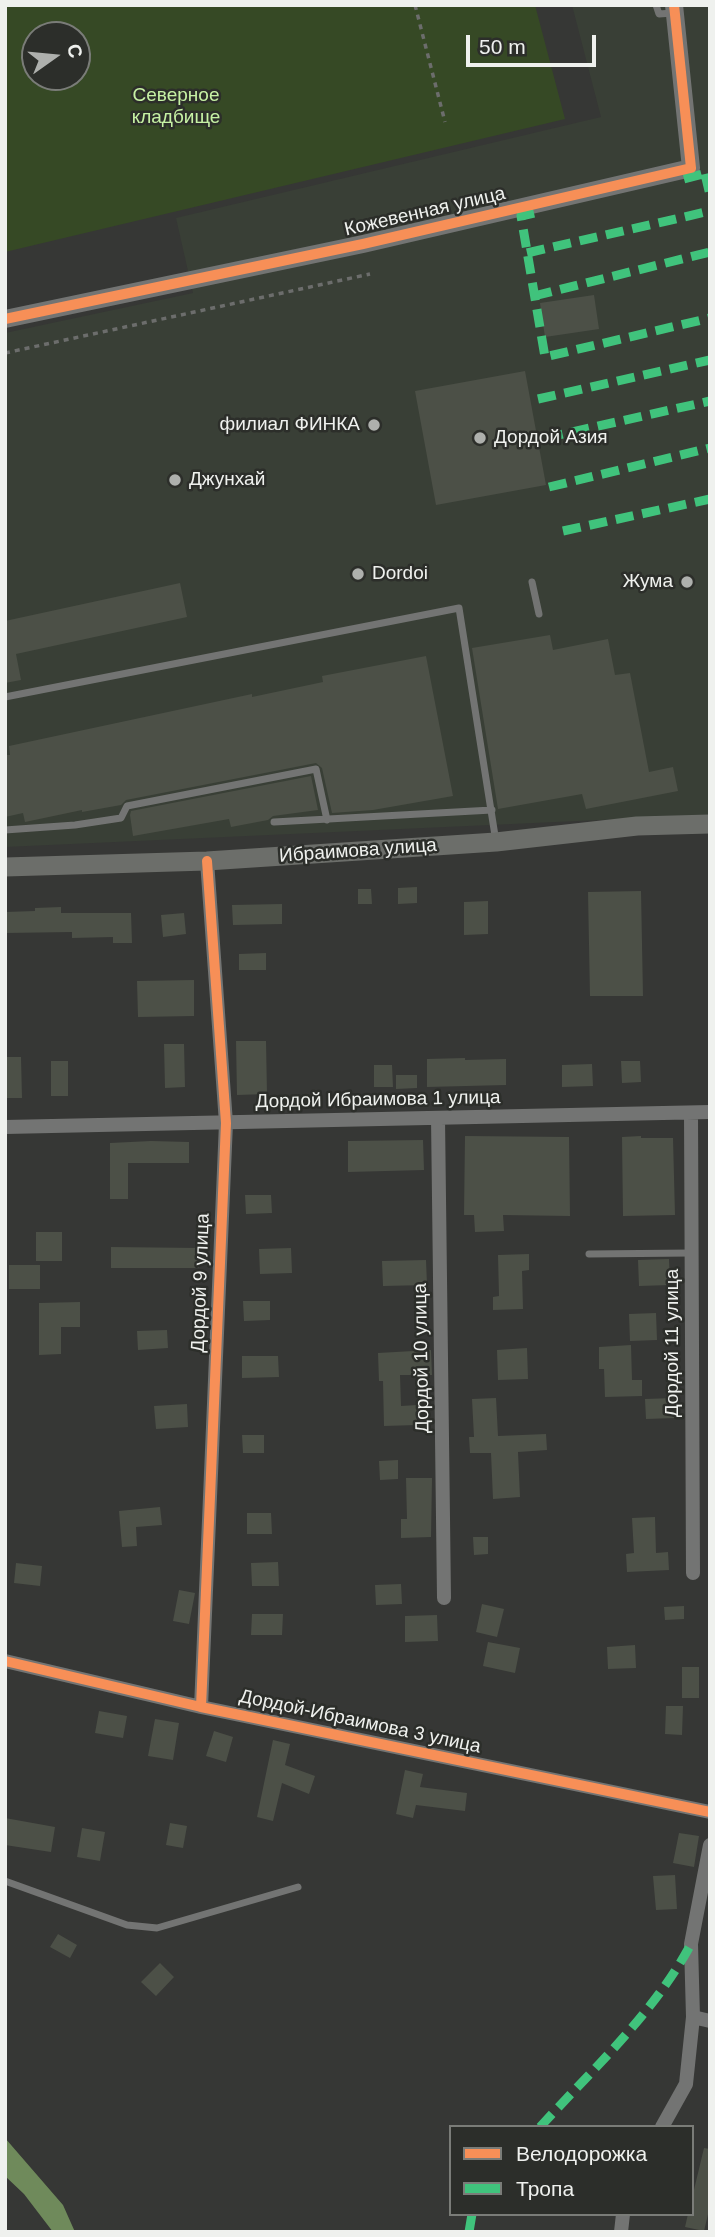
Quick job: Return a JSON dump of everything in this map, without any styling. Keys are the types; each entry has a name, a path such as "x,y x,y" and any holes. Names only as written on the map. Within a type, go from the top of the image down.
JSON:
{"main road":[{"name":"Ибраимова улица","path":"5,867 207,861 496,842 637,826 710,824"}],"street":[{"name":"Кожевенная улица","path":"5,319 363,244 691,168 674,9"},
{"name":"Дордой 9 улица","path":"201,1707 226,1123 207,861"},
{"name":"Дордой Ибраимова 1 улица","path":"5,1127 710,1112"},
{"name":"Дордой 11 улица","path":"691,1113 693,1573"},
{"name":"Дордой 10 улица","path":"438,1118 444,1598"},
{"name":"Дордой-Ибраимова 3 улица","path":"5,1661 201,1707 710,1812"},
{"path":"663,2125 686,2084 693,2017 691,1944 710,1845"},
{"path":"693,2017 710,2021"}],"lane":[{"path":"656,5 659,15 674,9"},
{"path":"532,582 539,614"},
{"path":"5,697 460,608 496,842"},
{"path":"5,830 75,825 121,818 127,806 316,769 327,820"},
{"path":"274,822 492,810"},
{"path":"589,1254 691,1253"},
{"path":"5,1881 127,1925 157,1928 298,1886"}],"path":[{"path":"415,5 445,122"},
{"path":"5,353 370,274"}],"shaded area":[{"name":"Dordoi","path":"572,5 710,5 710,815 5,847 5,333 193,293 176,218 601,117"},
{"path":"5,2138 63,2205 75,2232 53,2232 24,2194 5,2176"}],"green space":[{"name":"Северное кладбище","path":"5,5 535,5 565,119 5,252"}],"building":[{"path":"594,295 599,329 545,337 540,303"},
{"name":"Дордой Азия","path":"525,371 546,485 436,505 415,391"},
{"path":"180,583 187,617 16,654 21,680 5,683 5,621"},
{"path":"550,635 553,650 608,639 615,675 630,673 649,772 673,767 678,791 586,809 582,794 498,809 472,648"},
{"path":"426,656 453,796 373,810 332,813 322,768 316,763 126,800 121,805 25,822 23,813 5,817 5,755 10,755 9,746 252,694 252,697 323,682 322,676"},
{"path":"311,776 318,810 273,816 268,820 231,827 229,819 133,836 131,811"},
{"path":"417,887 417,903 398,904 398,888"},
{"path":"358,889 371,889 372,904 358,904"},
{"path":"641,891 643,996 590,996 588,892"},
{"path":"488,901 488,934 464,935 464,902"},
{"path":"282,904 282,924 233,925 232,905"},
{"path":"61,907 61,913 131,913 132,943 113,943 113,937 72,938 72,932 5,933 5,912"},
{"path":"184,913 186,934 163,937 161,915"},
{"path":"266,953 266,970 239,970 239,954"},
{"path":"194,980 194,1016 138,1017 137,981"},
{"path":"236,1041 266,1041 267,1094 237,1095"},
{"path":"164,1044 184,1044 185,1087 165,1088"},
{"path":"5,1057 21,1057 22,1098 5,1098"},
{"path":"427,1059 506,1059 506,1085 427,1087"},
{"path":"51,1061 68,1061 68,1096 51,1096"},
{"path":"621,1061 640,1061 641,1082 622,1083"},
{"path":"592,1064 593,1086 562,1087 562,1065"},
{"path":"374,1065 392,1065 393,1087 374,1087"},
{"path":"396,1075 417,1075 417,1088 396,1089"},
{"path":"465,1136 569,1137 570,1216 503,1215 504,1231 475,1232 474,1215 464,1215"},
{"path":"622,1137 673,1138 675,1215 623,1216"},
{"path":"423,1140 424,1170 348,1172 348,1141"},
{"path":"189,1142 189,1163 128,1163 128,1199 110,1199 110,1143"},
{"path":"245,1195 271,1195 272,1213 246,1214"},
{"path":"36,1232 62,1232 62,1261 36,1261"},
{"path":"111,1247 199,1248 199,1268 111,1268"},
{"path":"291,1248 292,1273 260,1274 259,1249"},
{"path":"529,1254 529,1270 522,1271 523,1309 493,1310 493,1297 499,1296 498,1255"},
{"path":"669,1259 670,1285 639,1286 638,1260"},
{"path":"426,1260 427,1285 383,1286 382,1261"},
{"path":"9,1265 40,1265 40,1289 9,1289"},
{"path":"243,1301 270,1301 270,1320 244,1321"},
{"path":"80,1302 80,1327 61,1327 61,1354 39,1355 39,1303"},
{"path":"656,1313 657,1340 630,1341 629,1314"},
{"path":"167,1330 168,1348 138,1350 137,1331"},
{"path":"631,1345 632,1380 642,1380 642,1396 605,1397 604,1369 599,1369 599,1347"},
{"path":"527,1348 528,1379 498,1380 497,1350"},
{"path":"431,1350 432,1375 400,1375 401,1406 417,1405 417,1425 384,1426 383,1381 379,1381 378,1353"},
{"path":"242,1356 278,1356 279,1377 242,1378"},
{"path":"496,1398 498,1436 546,1434 547,1450 518,1452 520,1497 493,1499 491,1453 470,1453 469,1437 474,1437 472,1399"},
{"path":"674,1398 675,1418 646,1419 645,1399"},
{"path":"187,1404 188,1427 156,1429 154,1406"},
{"path":"242,1435 264,1435 264,1453 243,1453"},
{"path":"398,1460 398,1479 380,1480 379,1461"},
{"path":"406,1478 432,1478 431,1537 401,1538 401,1519 407,1519"},
{"path":"160,1507 162,1525 136,1527 137,1546 122,1547 119,1511"},
{"path":"247,1513 271,1513 272,1534 247,1534"},
{"path":"655,1517 656,1553 668,1552 669,1570 627,1572 626,1554 634,1553 632,1518"},
{"path":"473,1537 488,1537 488,1554 474,1555"},
{"path":"278,1562 279,1586 252,1586 251,1563"},
{"path":"16,1563 42,1566 40,1586 14,1583"},
{"path":"401,1584 402,1604 376,1605 375,1585"},
{"path":"179,1590 195,1593 189,1624 173,1621"},
{"path":"482,1604 504,1609 497,1637 476,1632"},
{"path":"684,1606 684,1619 665,1620 664,1607"},
{"path":"252,1614 283,1614 282,1635 251,1635"},
{"path":"437,1615 438,1641 405,1642 405,1616"},
{"path":"488,1642 520,1648 515,1673 483,1666"},
{"path":"635,1645 636,1668 608,1669 607,1647"},
{"path":"682,1667 699,1667 699,1698 682,1698"},
{"path":"666,1706 683,1706 682,1735 665,1734"},
{"path":"99,1711 127,1716 123,1738 95,1733"},
{"path":"155,1719 179,1723 173,1760 148,1756"},
{"path":"214,1731 233,1737 226,1762 206,1756"},
{"path":"273,1740 290,1744 285,1765 315,1776 309,1794 282,1783 273,1821 257,1817"},
{"path":"405,1770 423,1774 420,1787 467,1793 465,1811 416,1805 413,1818 396,1814"},
{"path":"5,1818 55,1827 51,1852 5,1845"},
{"path":"170,1823 187,1826 183,1848 166,1845"},
{"path":"82,1828 105,1832 100,1861 77,1857"},
{"path":"679,1833 699,1836 694,1867 673,1863"},
{"path":"675,1875 677,1909 656,1910 653,1876"},
{"path":"58,1934 77,1945 70,1958 50,1947"},
{"path":"160,1963 174,1977 156,1996 141,1982"},
{"path":"704,2148 710,2149 710,2206 704,2231 685,2227 688,2216 694,2216 694,2190"}],"marked path":[{"path":"684,179 710,172"},
{"path":"705,174 710,195"},
{"path":"527,253 710,211"},
{"path":"534,213 521,216 545,357 710,318"},
{"path":"534,296 710,252"},
{"path":"538,399 710,360"},
{"path":"545,438 710,401"},
{"path":"549,487 710,448"},
{"path":"563,531 710,499"},
{"path":"542,2125 641,2017 691,1944"},
{"path":"469,2232 472,2216"}],"cycle path":[{"path":"5,319 363,244 691,168 674,5"},
{"path":"201,1707 226,1123 207,861"},
{"path":"5,1661 201,1707 710,1812"}],"place":[{"name":"филиал ФИНКА","path":"374,425"},
{"name":"Дордой Азия","path":"480,438"},
{"name":"Джунхай","path":"175,480"},
{"name":"Dordoi","path":"358,574"},
{"name":"Жума","path":"687,582"}]}
